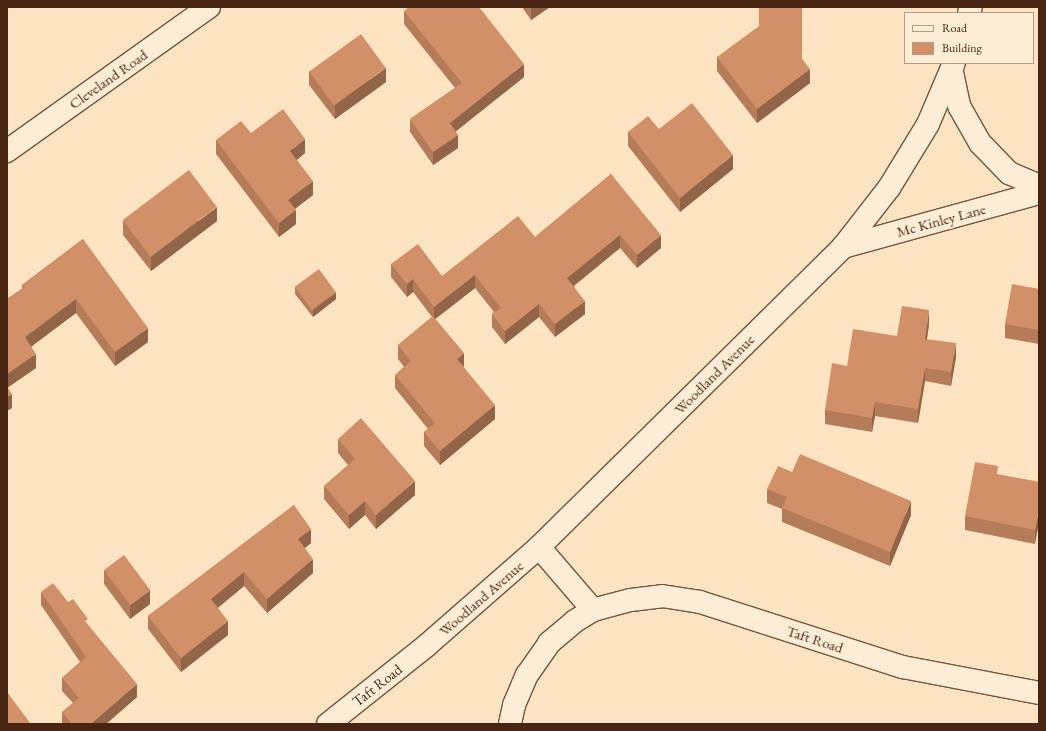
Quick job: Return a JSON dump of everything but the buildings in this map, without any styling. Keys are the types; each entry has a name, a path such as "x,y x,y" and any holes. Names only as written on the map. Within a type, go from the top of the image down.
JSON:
{"street":[{"name":"Cleveland Road","path":"7,151 209,7"},
{"path":"953,67 960,106 980,143 1009,173 1039,186"},
{"name":"Woodland Avenue","path":"426,646 539,547 842,247 889,188 928,124 953,67"},
{"name":"Mc Kinley Lane","path":"842,247 1039,193"},
{"path":"539,547 593,610"},
{"name":"Taft Road","path":"510,724 514,705 527,675 549,643 575,621 593,610 631,600 662,596 700,602 903,667 1039,693"},
{"name":"Taft Road","path":"328,724 426,646"}]}
